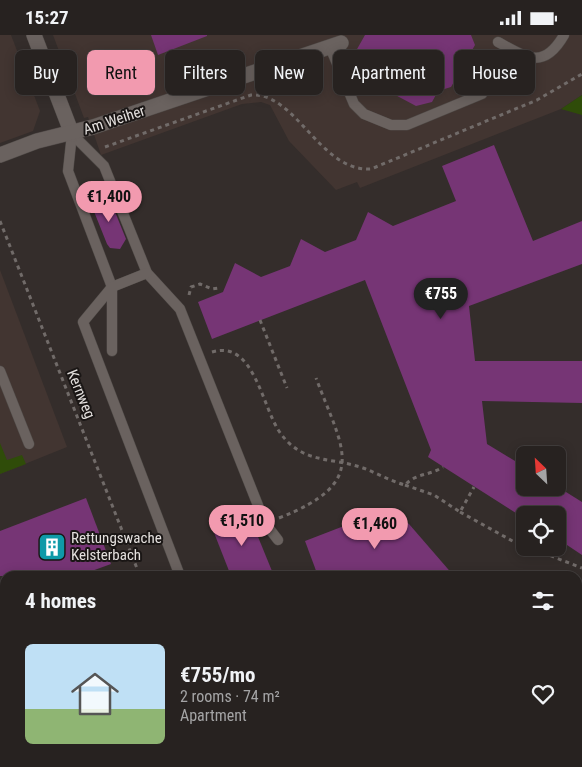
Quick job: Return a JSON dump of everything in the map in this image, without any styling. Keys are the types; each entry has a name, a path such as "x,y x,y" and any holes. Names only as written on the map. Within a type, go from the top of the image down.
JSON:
{"street":[{"name":"Am Weiher","path":"34,35 72,134 336,45"},
{"path":"0,155 37,141 72,134"}],"lane":[{"path":"498,42 526,57 535,59 555,51 564,35"},
{"path":"336,45 354,104 364,114 391,125 407,125 482,95"},
{"path":"72,134 104,166 147,273 180,309 265,523 278,541"},
{"path":"72,134 68,171 112,287 112,351"},
{"path":"147,273 112,287 83,322 178,571"},
{"path":"0,371 29,444"}],"path":[{"path":"93,127 101,148 251,95 260,94 276,101 342,163 360,170 371,169 537,100 582,73"},
{"name":"Kernweg","path":"0,221 138,571"},
{"path":"188,297 191,287 195,285 219,289"},
{"path":"260,320 287,388"},
{"path":"210,352 219,350 230,351 242,357 252,369 281,434 294,447 306,455 363,468 390,481 422,490 516,543"},
{"path":"265,523 310,504 321,497 337,480 343,463 343,451 316,377"},
{"path":"405,485 413,477 432,473 443,467"},
{"path":"460,512 474,487"},
{"path":"551,556 582,568"}],"shaded area":[{"path":"0,35 11,35 17,50 15,50 15,95 34,95 40,111 33,131 0,143"},
{"path":"53,35 582,35 582,95 561,109 360,188 357,182 336,190 289,141 270,105 261,102 242,104 101,155 88,117 84,118 75,95 77,95 77,50 59,50"},
{"path":"0,270 67,447 0,474"}],"green space":[{"path":"582,95 582,115 561,109"},
{"path":"0,443 7,460 22,455 26,464 0,474"}],"building":[{"path":"151,35 207,35 171,50 165,50 165,52 158,55"},
{"path":"365,35 471,35 475,45 472,50 454,50 454,82 451,87 444,89 444,50 357,50"},
{"path":"395,95 436,95 432,102 416,106"},
{"path":"494,145 533,241 582,221 582,264 469,306 475,361 582,361 582,403 482,401 487,444 516,462 516,496 566,496 566,492 582,502 582,555 566,544 566,506 516,506 516,513 428,457 431,450 365,280 212,339 198,302 223,292 235,263 261,277 290,266 301,239 325,252 356,240 368,212 393,226 456,201 442,166"},
{"path":"109,197 126,239 120,249 110,248 107,244 91,204"},
{"name":"Rettungswache Kelsterbach","path":"86,498 111,564 92,571 0,571 0,531"},
{"path":"388,509 409,524 450,571 316,571 305,541"},
{"path":"247,510 272,571 229,571 211,525"}],"place":[{"name":"Rettungswache Kelsterbach","path":"52,547"}]}
